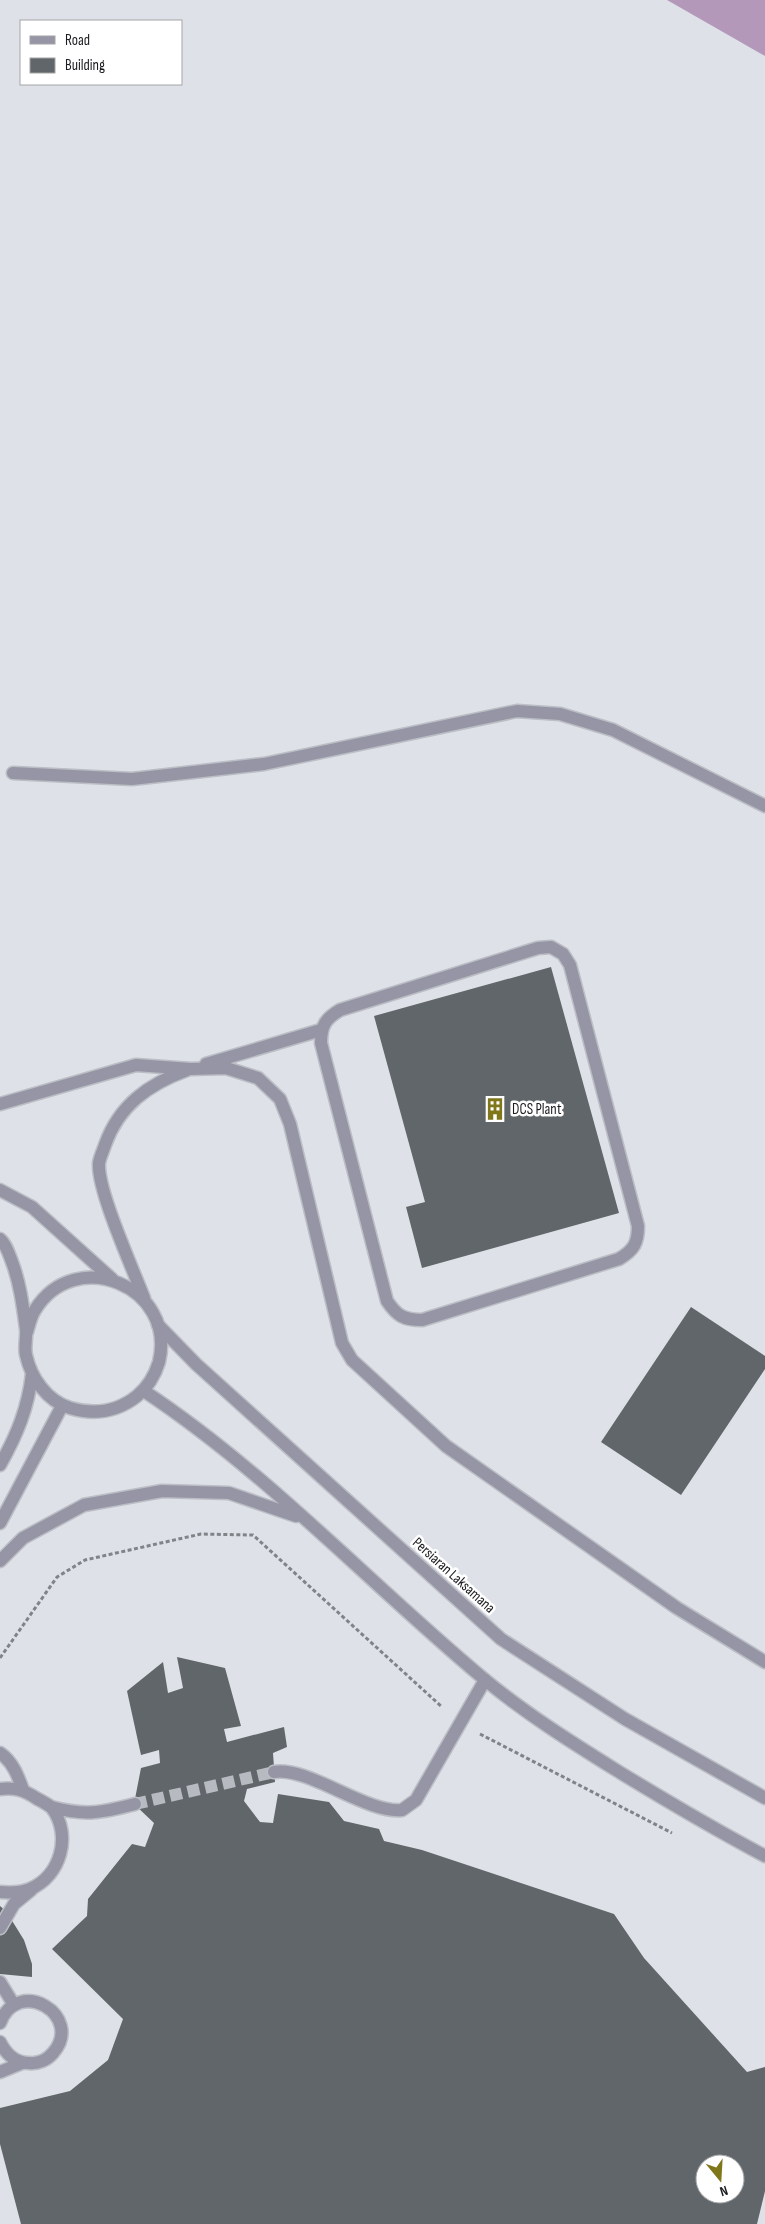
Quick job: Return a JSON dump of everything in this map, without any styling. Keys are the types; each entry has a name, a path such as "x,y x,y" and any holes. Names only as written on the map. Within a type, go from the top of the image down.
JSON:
{"street":[{"path":"13,773 132,779 264,764 517,711 560,714 613,730 765,806"},
{"path":"144,1299 102,1187 99,1163 118,1116 141,1094 162,1080 192,1069 321,1030 328,1017 340,1010 538,948 551,947 563,954 570,965 638,1226 638,1240 631,1252 619,1259 422,1320 407,1320 395,1313 387,1301 322,1043 321,1030"},
{"path":"0,1104 136,1065 192,1069 226,1068 258,1078 280,1099 290,1124 342,1343 352,1360 446,1446 677,1608 765,1662"},
{"path":"0,1190 32,1207 112,1279 129,1287 144,1299 151,1308 158,1325 161,1351 156,1372 144,1391 126,1404 106,1412 83,1412 62,1406 45,1393 32,1374 26,1354 27,1332 16,1274 0,1239"},
{"path":"27,1332 35,1310 49,1294 68,1282 90,1277 112,1279"},
{"name":"Persiaran Laksamana","path":"158,1325 196,1364 501,1639 625,1719 765,1798"},
{"path":"0,1465 23,1419 29,1401 32,1374"},
{"path":"144,1391 191,1422 303,1518 485,1680 561,1735 709,1827 765,1856"},
{"path":"0,1523 62,1406"},
{"path":"0,1561 23,1538 84,1505 162,1491 229,1493 303,1518"},
{"path":"274,1772 297,1775 386,1809 402,1810 416,1800 485,1680"},
{"path":"0,1753 7,1758 16,1772 23,1790"},
{"path":"0,1789 23,1790 51,1807 75,1813 90,1813 135,1804"},
{"path":"0,1928 14,1904 45,1879 55,1867 61,1852 63,1836 59,1821 51,1807"},
{"path":"0,1892 16,1893 31,1888 45,1879"},
{"path":"0,1982 14,2005"},
{"path":"0,2023 6,2012 14,2005 34,2002 43,2004 52,2010 61,2028 58,2048 51,2056 42,2061 22,2063 0,2072"},
{"path":"0,2042 8,2055 22,2063"}],"path":[{"path":"0,1658 57,1577 85,1560 201,1534 253,1535 460,1723 678,1837"}],"shaded area":[{"path":"667,0 765,0 765,56"}],"building":[{"name":"DCS Plant","path":"551,967 619,1213 422,1268 406,1207 425,1202 374,1016"},
{"path":"691,1307 765,1356 765,1369 681,1495 601,1442"},
{"path":"177,1657 225,1668 241,1726 224,1729 227,1742 284,1727 287,1747 273,1753 275,1782 247,1789 244,1801 260,1822 273,1823 278,1794 329,1802 344,1821 379,1829 384,1841 422,1850 614,1914 644,1958 747,2072 765,2067 765,2191 757,2224 21,2224 0,2144 0,2108 70,2091 108,2060 123,2019 52,1949 87,1916 88,1899 132,1844 145,1847 154,1823 134,1804 141,1768 160,1763 159,1750 141,1755 127,1691 163,1662 168,1693 183,1688"},
{"path":"0,1906 6,1911 24,1940 32,1964 32,1977 0,1974"}],"tunnel":[{"path":"135,1804 274,1772"}],"place":[{"name":"DCS Plant","path":"495,1109"}]}
